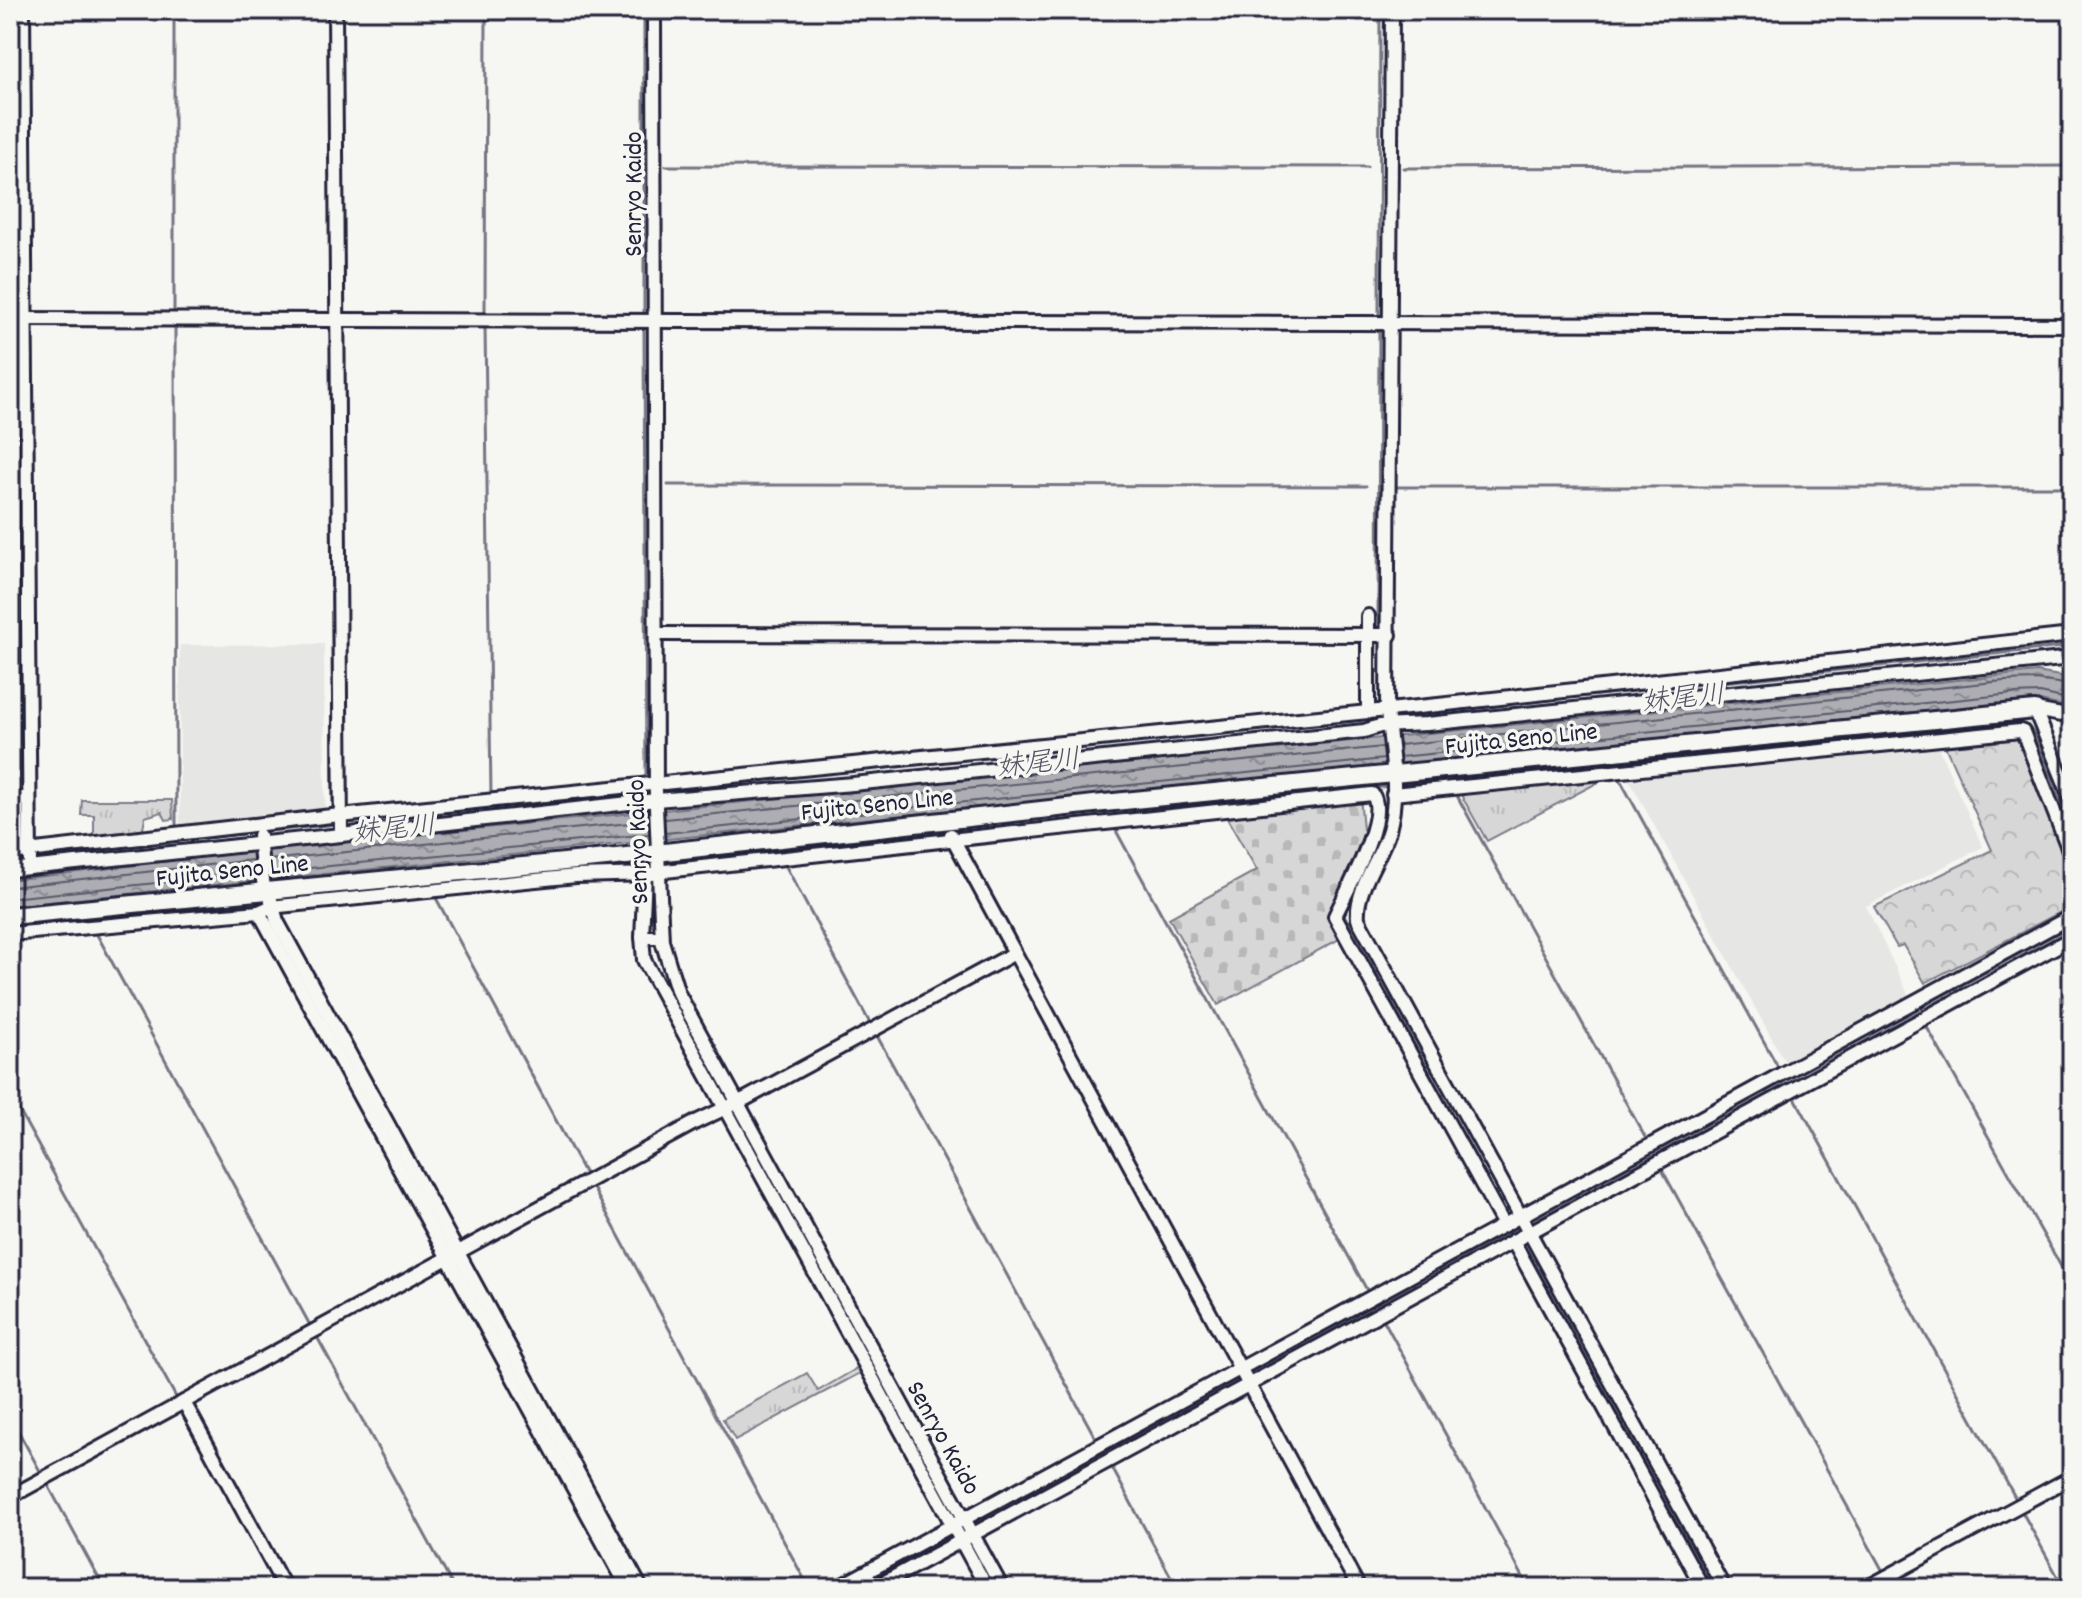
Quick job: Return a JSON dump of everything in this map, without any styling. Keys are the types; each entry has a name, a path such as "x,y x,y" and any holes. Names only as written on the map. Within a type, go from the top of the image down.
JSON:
{"main road":[{"name":"Fujita Seno Line","path":"10,916 266,901 658,849 951,831 1392,782 1696,755 2035,710"}],"street":[{"path":"10,870 23,855 24,798 19,319 23,10"},
{"path":"335,10 333,320 339,820"},
{"name":"Senryo Kaido","path":"654,10 648,320 658,849 650,937 730,1104 965,1517 1002,1588"},
{"path":"1368,712 1375,637 1391,326 1392,10"},
{"path":"19,319 1391,326 2072,325"},
{"path":"1368,616 1375,637 1388,720 1391,823 1374,843 1335,916 1397,1012 1724,1588"},
{"path":"656,634 1375,637"},
{"path":"23,855 176,834 259,835 339,820 656,803 852,773 1368,712 1388,720 2072,635"},
{"path":"23,855 259,835 339,820 658,784 852,773 1388,720 2072,658"},
{"path":"2052,661 2072,667"},
{"path":"2035,710 2072,717"},
{"path":"2035,710 2071,800"},
{"path":"1392,782 1454,788 1617,771 1696,755 2020,731 2072,858"},
{"path":"10,934 266,901 576,876 652,873 951,831 1113,822 1372,794 1377,814 1374,843 1358,906 1358,919 1397,1012 1504,1225 1521,1230 1658,1152 2072,938"},
{"path":"951,831 1013,954 1359,1588"},
{"path":"259,835 266,901 628,1588"},
{"path":"652,873 650,937 644,960 730,1104 987,1588"},
{"path":"874,1588 973,1533 1107,1451 1521,1230 2072,916"},
{"path":"10,1497 730,1104 1013,954"},
{"path":"837,1588 951,1523 1107,1451 1382,1305 1504,1225"},
{"path":"1521,1230 1703,1588"},
{"path":"452,1255 641,1588"},
{"path":"184,1402 285,1588"},
{"path":"1866,1588 2072,1477"}],"shaded area":[{"path":"324,644 325,811 180,830 180,645"},
{"path":"1937,745 1983,847 1866,906 1911,1000 1791,1065 1786,1064 1626,774"}],"green space":[{"path":"2018,739 2072,879 2072,906 1925,983 1903,945 1897,947 1874,907 1992,850 1945,746"},
{"path":"1614,774 1487,841 1460,793"},
{"path":"1360,796 1363,829 1371,829 1333,913 1343,937 1218,1005 1169,918 1257,870 1225,815"},
{"path":"82,800 172,800 173,819 166,820 162,812 145,817 142,835 94,841 94,815 81,815"},
{"path":"861,1366 864,1371 735,1440 723,1419 807,1373 818,1391"}],"water":[{"name":"妹尾川","path":"2037,672 2072,678 2072,708 2040,701 2014,702 10,906 10,880 255,851"}],"waterway":[{"path":"174,10 174,312"},
{"path":"485,316 486,10"},
{"path":"644,10 644,318"},
{"path":"1379,315 1380,10"},
{"path":"666,166 1367,167"},
{"path":"1403,168 2072,166"},
{"path":"175,324 176,832"},
{"path":"485,325 491,797"},
{"path":"644,326 646,782"},
{"path":"664,327 1384,329"},
{"path":"1378,632 1379,327"},
{"path":"1392,329 1784,330"},
{"path":"331,350 333,810"},
{"path":"668,485 1366,486"},
{"path":"1394,487 2072,487"},
{"path":"21,514 22,794"},
{"path":"1374,707 1376,639"},
{"path":"1392,716 2072,646"},
{"path":"664,789 1384,717"},
{"path":"1398,785 2020,723 2028,726 2036,737 2072,830"},
{"path":"1618,776 1779,1069"},
{"path":"698,861 1391,786"},
{"path":"1378,787 1381,818"},
{"path":"1455,792 1646,1139"},
{"path":"344,823 595,796"},
{"path":"69,852 336,824"},
{"path":"1114,827 1368,1292"},
{"path":"783,861 872,1027"},
{"path":"587,870 655,866"},
{"path":"352,893 504,877"},
{"path":"1357,885 1344,915 1507,1215"},
{"path":"436,898 586,1176"},
{"path":"42,925 269,902"},
{"path":"980,1521 2072,930"},
{"path":"95,931 311,1327"},
{"path":"1924,1022 2072,1286"},
{"path":"876,1034 1096,1439"},
{"path":"10,1094 177,1399"},
{"path":"1793,1094 2017,1501"},
{"path":"1660,1166 1884,1573"},
{"path":"592,1186 809,1588"},
{"path":"1522,1241 1712,1588"},
{"path":"1382,1317 1529,1588"},
{"path":"316,1335 454,1588"},
{"path":"10,1416 40,1471"},
{"path":"1110,1464 1177,1588"},
{"path":"48,1485 104,1588"},
{"path":"2020,1508 2064,1588"},
{"path":"861,1588 945,1540"},
{"path":"1888,1580 1892,1588"}]}
